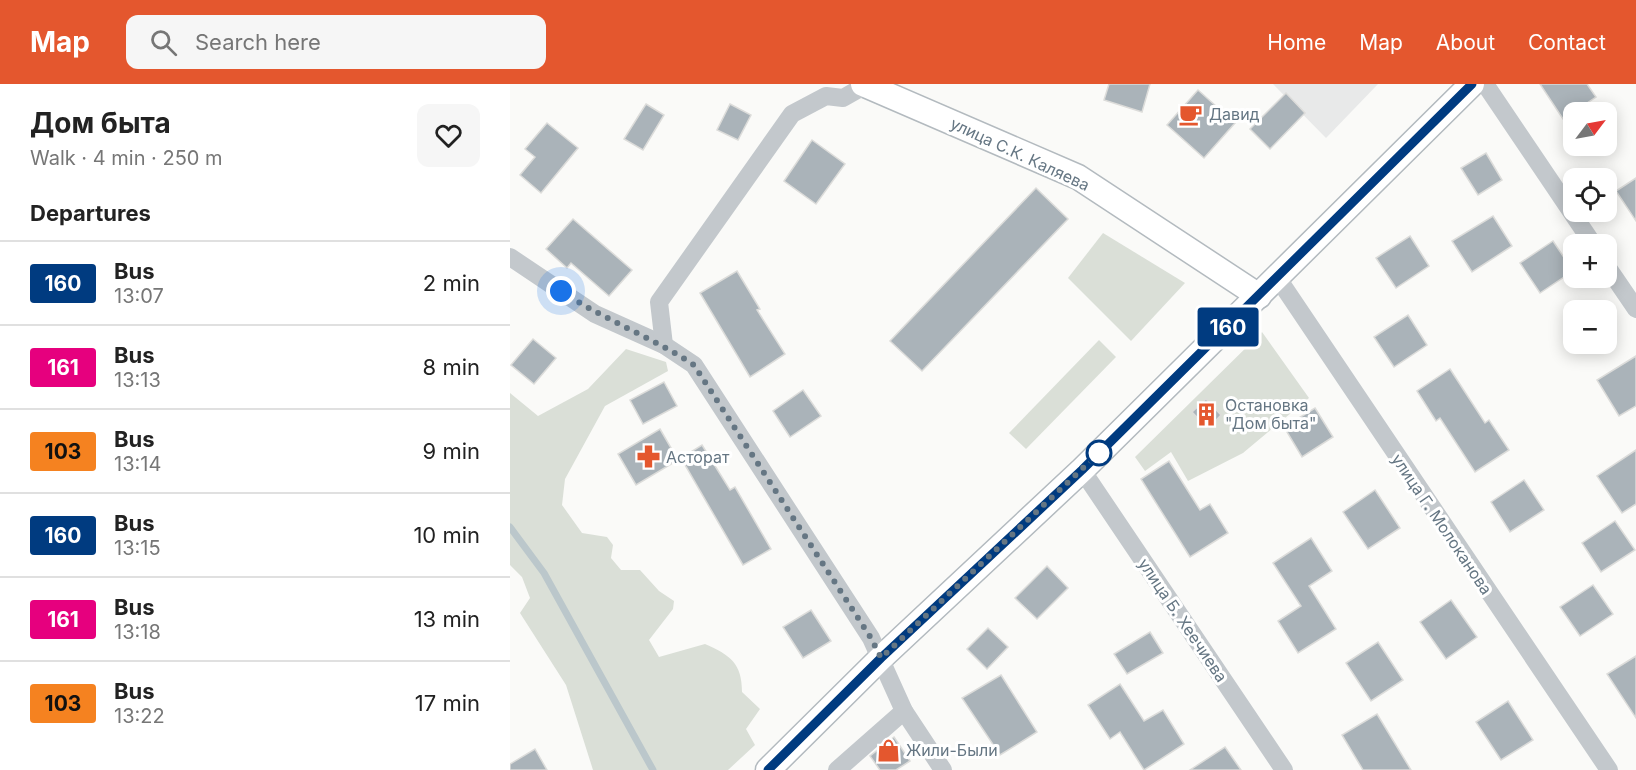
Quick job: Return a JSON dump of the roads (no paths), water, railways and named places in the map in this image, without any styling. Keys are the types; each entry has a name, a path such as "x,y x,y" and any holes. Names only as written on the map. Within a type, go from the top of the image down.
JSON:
{"main road":[{"path":"768,770 881,658 1082,470 1472,84"},
{"name":"улица С.К. Каляева","path":"864,85 1078,177 1259,297"}],"street":[{"path":"1485,84 1586,234"},
{"path":"664,345 659,302 792,114 826,96 843,98 864,85"},
{"path":"510,257 595,314 664,345 694,365 871,638 904,711 943,770"},
{"name":"улица Г. Молоканова","path":"1277,277 1609,770"},
{"path":"1617,281 1636,309"},
{"name":"улица Б. Хеечиева","path":"1082,470 1284,770"},
{"path":"837,770 904,711"}],"waterway":[{"path":"510,527 544,573 653,770"}],"place":[{"name":"Давид","path":"1191,114"},
{"name":"Остановка \"Дом быта\"","path":"1207,414"},
{"name":"Асторат","path":"648,457"},
{"name":"Жили-Были","path":"888,750"}]}
